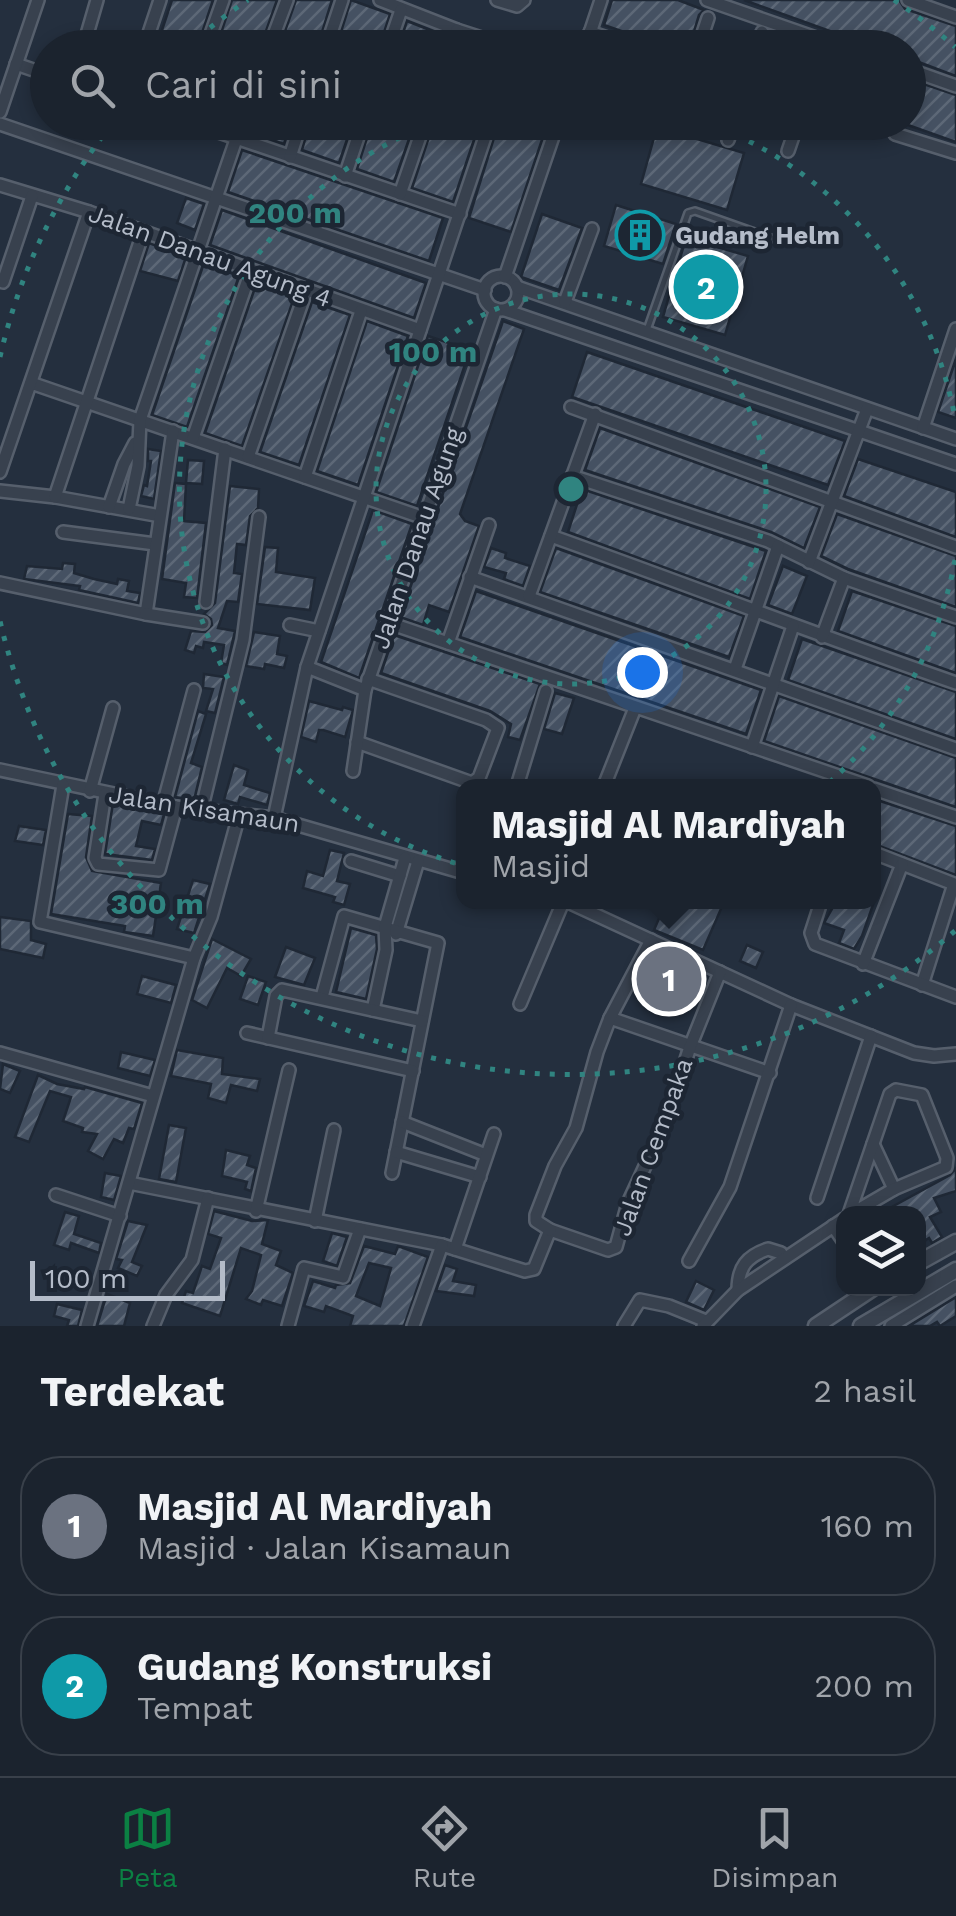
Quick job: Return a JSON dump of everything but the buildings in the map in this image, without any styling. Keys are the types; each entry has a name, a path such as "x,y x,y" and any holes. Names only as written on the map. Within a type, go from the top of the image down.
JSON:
{"street":[{"path":"0,112 38,0"},
{"path":"88,30 98,0"},
{"path":"150,30 160,0"},
{"path":"213,30 224,0"},
{"path":"276,30 287,0"},
{"path":"332,30 342,0"},
{"path":"497,0 517,6 524,0"},
{"path":"591,30 601,0"},
{"path":"707,0 793,30"},
{"path":"908,0 956,16"},
{"path":"386,1 456,30"},
{"path":"394,30 401,10"},
{"path":"704,30 708,18"},
{"path":"16,64 30,68"},
{"path":"926,76 956,86"},
{"path":"0,124 30,134"},
{"path":"46,140 485,290"},
{"path":"129,509 138,466 140,420 235,140"},
{"path":"242,140 460,214"},
{"path":"290,157 296,140"},
{"path":"345,176 357,140"},
{"path":"400,194 419,140"},
{"path":"274,818 307,667 484,140"},
{"path":"505,276 552,140"},
{"path":"788,152 792,140"},
{"path":"916,140 956,152"},
{"name":"Jalan Danau Agung 4","path":"0,185 89,212 420,330"},
{"path":"3,282 4,263 32,196"},
{"path":"0,472 89,212"},
{"path":"565,302 592,228"},
{"path":"55,497 143,233"},
{"path":"193,438 250,272"},
{"path":"505,276 517,287 956,439"},
{"path":"505,276 490,280 485,290 487,302 501,310 956,464"},
{"path":"501,310 516,301 517,287"},
{"path":"248,457 306,291"},
{"path":"305,477 361,310"},
{"name":"Jalan Danau Agung","path":"353,771 367,684 501,310"},
{"path":"924,428 953,351 956,329"},
{"path":"31,383 424,518"},
{"path":"571,407 956,547"},
{"path":"809,562 867,410"},
{"path":"529,596 595,414"},
{"path":"0,430 14,433"},
{"path":"146,614 173,432"},
{"path":"110,506 137,439"},
{"path":"206,602 225,449"},
{"path":"572,476 778,546 844,578 956,617"},
{"path":"0,491 155,514"},
{"path":"201,811 243,640 259,516"},
{"path":"448,643 489,525"},
{"path":"64,532 155,544"},
{"path":"550,536 956,683"},
{"path":"735,669 778,546"},
{"path":"470,576 956,749"},
{"path":"822,637 844,578"},
{"path":"0,583 203,623"},
{"path":"389,623 844,779"},
{"path":"290,625 319,631"},
{"path":"752,747 793,626"},
{"path":"307,667 486,720 498,728 478,779"},
{"path":"105,794 94,858 98,864 159,870 194,690"},
{"path":"519,779 546,691"},
{"path":"90,791 113,708"},
{"path":"607,779 635,708"},
{"path":"357,742 461,779"},
{"name":"Jalan Kisamaun","path":"0,770 169,806 274,818 456,871"},
{"path":"63,786 40,922 194,958"},
{"path":"881,792 956,816"},
{"path":"87,1326 239,815"},
{"path":"881,856 952,881 955,886 922,984"},
{"path":"350,860 400,876"},
{"path":"374,1010 400,876 411,860"},
{"path":"391,928 411,860"},
{"path":"863,964 902,864"},
{"path":"520,1004 563,909"},
{"path":"581,909 791,1005 914,1053 956,1054"},
{"path":"819,909 812,940 815,944 956,996"},
{"path":"322,997 344,916 438,943 392,1173"},
{"path":"128,1183 442,1245 502,1266 531,1271 550,1230 536,1221 536,1215 555,1166 576,1128 596,1052 610,1018 650,940"},
{"name":"Jalan Cempaka","path":"550,1230 608,1250 616,1247 628,1204 660,1137 720,972"},
{"path":"268,1038 276,996 282,990 422,1021"},
{"path":"689,1261 730,1187 791,1005"},
{"path":"610,1018 770,1073"},
{"path":"248,1033 413,1071"},
{"path":"817,1198 871,1036"},
{"path":"0,1052 153,1096"},
{"path":"256,1211 289,1070"},
{"path":"853,1206 892,1091 924,1096 948,1163 864,1206"},
{"path":"402,1122 486,1155"},
{"path":"315,1220 334,1130"},
{"path":"455,1249 494,1134"},
{"path":"873,1144 894,1189"},
{"path":"396,1152 480,1176"},
{"path":"56,1195 120,1216"},
{"path":"153,1326 166,1295 192,1260 208,1198"},
{"path":"624,1326 640,1300 669,1306 704,1324 738,1290 836,1223"},
{"path":"288,1326 304,1268 344,1276 360,1228"},
{"path":"926,1259 956,1242"},
{"path":"414,1326 442,1245"},
{"path":"738,1290 740,1271 750,1256 768,1249 778,1251 783,1258"},
{"path":"871,1323 956,1270"},
{"path":"891,1326 956,1286"},
{"path":"816,1326 861,1296"}],"lane":[{"path":"647,330 688,213 696,212 777,240"}],"place":[{"name":"Gudang Helm","path":"640,235"},
{"name":"Gudang Konstruksi","path":"706,287"},
{"name":"Masjid Al Mardiyah","path":"669,979"}]}
